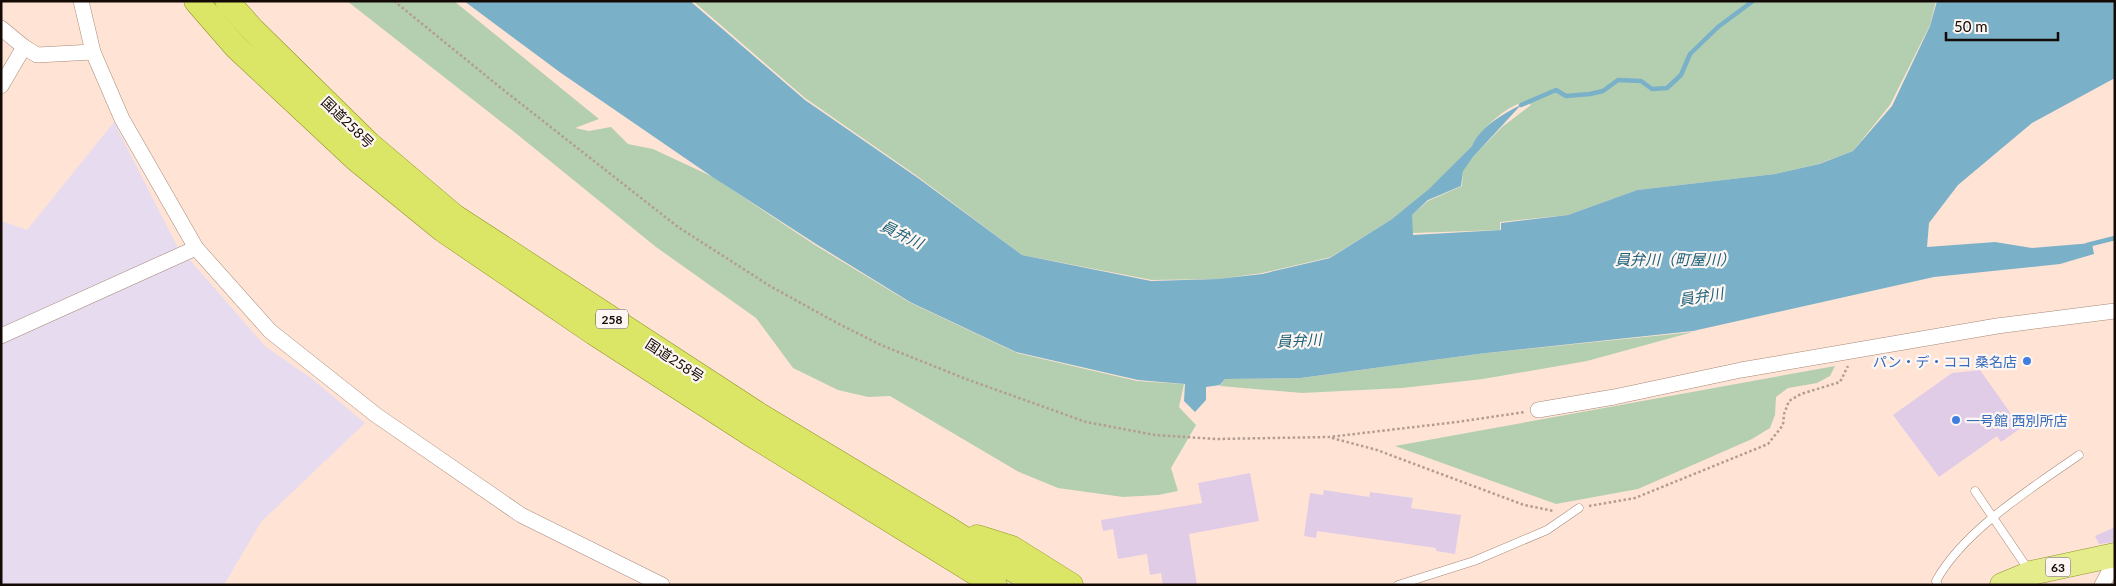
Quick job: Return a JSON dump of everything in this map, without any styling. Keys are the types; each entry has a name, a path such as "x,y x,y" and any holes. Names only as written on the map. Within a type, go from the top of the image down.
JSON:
{"highway":[{"name":"国道258号","path":"196,1 236,47 357,160 443,230 594,333 995,585"},
{"name":"国道258号","path":"227,1 260,37 370,144 454,216 761,416 949,529 1037,585"},
{"path":"859,501 916,552 967,585"},
{"path":"949,529 1012,548 1071,585"}],"main road":[{"name":"63","path":"2002,585 2031,573 2115,555"}],"street":[{"path":"81,1 93,52 122,119 196,248 270,331 376,415 522,516 662,585"},
{"path":"1,28 37,55 93,52"},
{"path":"1,86 24,47"},
{"path":"1,336 196,248"},
{"path":"1538,410 1614,397 1741,370 1997,326 2115,311"},
{"path":"2102,585 2115,561"}],"lane":[{"path":"1938,585 1936,580 1945,565 1992,517 2078,455"},
{"path":"1975,491 2031,573"},
{"path":"1398,585 1474,561 1547,530 1579,508"}],"path":[{"path":"394,1 678,227 770,286 882,345 966,379 1086,422 1155,435 1216,439 1329,438 1538,410"},
{"path":"400,1 402,8"},
{"path":"1329,438 1376,450 1524,505 1555,511 1579,508 1634,498 1768,444 1783,425 1784,414 1789,401 1801,394 1840,382 1848,367 1848,352"}],"shaded area":[{"path":"114,122 176,244 266,347 311,378 365,423 261,522 224,585 1,585 1,221 27,230"}],"green space":[{"path":"347,1 454,1 599,119 575,128 589,131 611,127 628,144 653,149 713,177 815,245 909,302 1017,353 1137,381 1184,384 1179,407 1196,425 1171,468 1178,491 1158,495 1123,497 1058,488 1019,472 890,396 868,397 838,390 793,368 756,318 656,247 513,131"},
{"path":"693,1 1936,1 1930,25 1890,105 1853,151 1818,164 1775,174 1637,190 1568,215 1500,222 1500,230 1412,233 1412,215 1428,201 1462,186 1463,170 1502,127 1531,105 1523,103 1509,108 1494,120 1480,134 1472,146 1430,189 1392,219 1331,257 1262,273 1220,279 1152,280 1022,255 917,176 805,98"},
{"path":"1693,332 1587,361 1483,379 1402,388 1302,393 1220,386 1225,379 1302,378 1478,354"},
{"path":"1835,366 1830,376 1817,383 1788,388 1776,397 1775,415 1770,428 1752,439 1638,489 1556,504 1395,446"}],"water":[{"name":"員弁川（町屋川）","path":"464,1 690,1 805,100 918,178 1022,255 1151,281 1218,279 1262,274 1330,258 1392,219 1429,189 1472,146 1475,139 1486,127 1507,112 1521,105 1473,157 1463,171 1461,186 1428,200 1412,215 1413,235 1501,230 1501,223 1568,215 1637,190 1775,174 1819,164 1853,151 1892,106 1930,26 1937,1 2115,1 2115,78 2032,123 1958,185 1929,223 1927,247 1995,242 2032,248 2092,243 2094,254 2060,264 1934,277 1693,331 1478,354 1301,378 1225,379 1220,385 1206,387 1206,400 1195,412 1184,401 1185,384 1138,380 1016,352 910,302 714,178 561,73"}],"building":[{"path":"1980,370 2021,428 2001,442 1997,436 1939,477 1893,415 1952,373"},
{"path":"1250,473 1259,521 1189,534 1197,585 1163,585 1161,573 1150,575 1147,554 1118,559 1113,529 1103,531 1101,520 1202,503 1198,483"},
{"path":"1324,490 1369,497 1370,492 1413,498 1411,508 1461,515 1455,554 1436,551 1436,548 1317,531 1316,538 1304,536 1310,493 1323,495"},
{"path":"2115,527 2115,542 2099,544 2095,536"}],"waterway":[{"path":"1521,105 1556,90 1566,96 1603,91 1618,80 1641,81 1652,89 1667,88 1681,75 1690,54 1718,27 1753,1"},
{"path":"2087,245 2115,238"}],"place":[{"name":"パン・デ・ココ 桑名店","path":"2027,361"},
{"name":"一号館 西別所店","path":"1956,420"}],"water label":[{"name":"員弁川","path":"902,234"},
{"name":"員弁川","path":"1701,296"},
{"name":"員弁川","path":"1299,340"}]}
